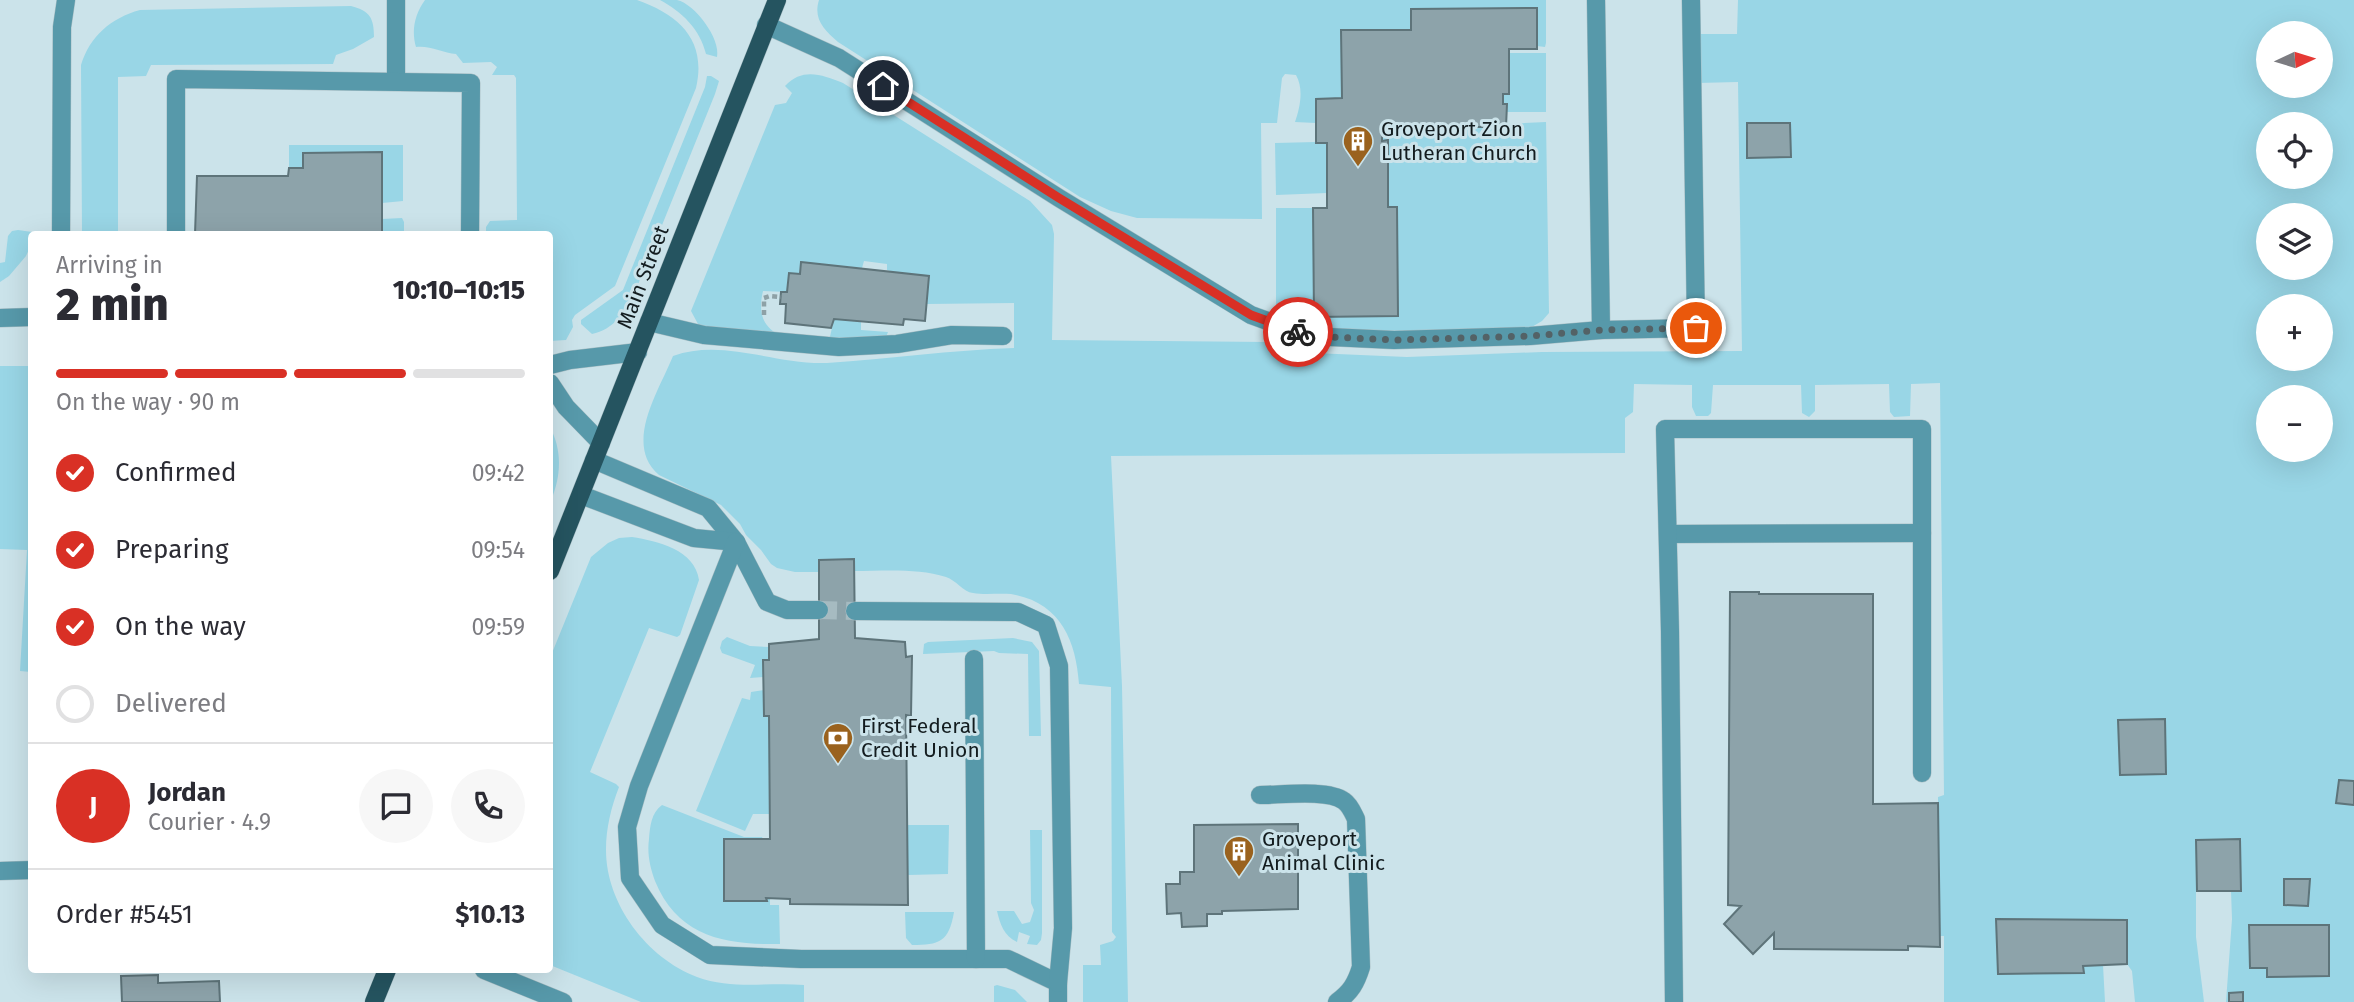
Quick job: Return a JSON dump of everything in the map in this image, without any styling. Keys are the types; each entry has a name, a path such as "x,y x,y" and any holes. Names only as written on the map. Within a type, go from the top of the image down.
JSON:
{"main road":[{"name":"Main Street","path":"553,564 777,0"},
{"path":"374,1002 386,973"}],"street":[{"path":"61,231 62,27 66,0"},
{"path":"396,0 396,80"},
{"path":"1596,0 1601,330"},
{"path":"766,25 839,58 1059,198 1251,315 1309,336 1394,340 1696,328 1691,0"},
{"path":"176,231 176,79 471,83 470,231"},
{"path":"0,318 28,317"},
{"path":"649,322 704,335 839,347 897,344 952,335 1003,335"},
{"path":"553,364 638,352"},
{"path":"553,388 566,407 601,443"},
{"path":"1674,1002 1665,429 1922,429 1922,773"},
{"path":"594,460 708,508 736,542 767,602 787,610 820,610"},
{"path":"581,495 694,538 736,542"},
{"path":"1668,534 1922,533"},
{"path":"736,542 639,786 627,827 630,878 662,925 710,955 801,959 1008,959 1058,983"},
{"path":"855,611 1018,612 1046,625 1059,666 1063,928 1058,1002"},
{"path":"974,659 976,959"},
{"path":"1260,795 1328,795 1343,800 1356,819 1361,967 1356,984 1349,994 1338,1002"},
{"path":"0,871 28,870"},
{"path":"492,973 564,1002"}],"shaded area":[{"path":"425,0 637,0 666,13 687,32 694,43 698,71 696,88 615,286 575,315 572,320 573,327 566,340 553,341 553,231 486,231 490,221 517,220 516,78 514,75 492,75 497,67 491,62 463,63 456,54 416,47 415,22"},
{"path":"660,0 677,0 699,15 715,41 717,57 706,54 695,29 676,10"},
{"path":"819,0 1546,0 1546,43 1545,47 1537,46 1537,8 1411,9 1411,30 1341,30 1342,98 1317,99 1316,123 1295,122 1300,105 1300,86 1296,75 1285,74 1282,78 1277,123 1261,123 1262,219 1137,218 1111,211 1080,197 838,42 821,24 817,13"},
{"path":"1738,0 2354,0 2354,781 2339,780 2336,803 2354,805 2354,1002 2226,1002 2232,919 2231,891 2241,890 2240,839 2196,840 2196,937 2204,1002 2135,1002 2132,971 2127,964 2127,920 1996,919 1998,974 2083,973 2083,966 2103,965 2105,1002 1944,1002 1938,803 1938,797 1944,795 1940,383 1911,384 1910,416 1894,417 1890,412 1889,384 1815,385 1815,411 1809,417 1802,413 1801,385 1713,385 1711,413 1708,416 1696,416 1692,407 1692,385 1634,384 1633,412 1625,418 1625,453 1111,456 1122,686 1128,1002 1083,1002 1083,965 1101,965 1100,945 1113,941 1116,937 1112,932 1111,687 1079,684 1069,638 1053,614 1028,598 1011,594 969,592 950,579 935,574 854,571 854,560 819,572 795,572 777,568 721,505 659,475 649,462 644,448 647,417 673,356 711,350 808,363 827,363 1014,348 1014,303 927,304 929,276 890,273 887,264 864,261 862,268 801,262 800,274 787,292 763,291 762,315 767,325 776,333 707,330 698,324 691,311 775,105 786,103 792,93 785,86 792,80 813,74 843,83 1030,201 1052,225 1052,340 1267,342 1314,353 1407,357 1542,352 1742,351 1738,82 1697,83 1697,34 1737,34","holes":["2118,721 2166,774 2120,775","2284,879 2309,879 2308,906 2285,905","2329,925 2329,976 2268,977 2267,968 2250,968 2249,926"]},
{"path":"351,6 370,16 374,37 336,55 333,64 151,65 146,76 118,77 118,231 82,231 81,65 90,45 103,30 120,18 140,10"},
{"path":"1509,53 1546,53 1546,112 1507,112 1506,104 1503,104 1503,94 1509,94"},
{"path":"707,76 719,81 715,94 635,292 628,306 613,324 592,334 581,324 581,320 623,290 705,87"},
{"path":"1546,122 1549,313 1542,321 1530,328 1355,331 1315,328 1276,315 1276,208 1313,208 1314,317 1398,316 1388,207 1388,141 1382,141 1382,127 1506,127 1506,124"},
{"path":"1275,143 1327,143 1327,193 1276,195"},
{"path":"289,145 403,145 403,201 382,203 381,152 303,153 303,168 289,168"},
{"path":"402,218 404,231 382,231 382,219"},
{"path":"12,231 28,231 28,252 9,276 0,282 0,263 5,262 8,236"},
{"path":"834,319 861,321 861,330 888,332 886,337 829,341"},
{"path":"0,366 28,366 28,672 20,671 27,550 0,549"},
{"path":"553,434 559,458 553,494"},
{"path":"632,537 653,541 674,549 690,561 699,580 680,635 677,637 649,628 590,772 619,787 606,842 613,890 633,927 646,943 679,968 697,977 723,983 804,985 804,1002 641,1002 553,966 553,651 591,557 619,538"},
{"path":"727,637 750,646 769,647 769,660 763,660 763,677 750,678 755,665 722,653 722,641"},
{"path":"1013,638 1032,642 1039,651 1041,736 1029,736 1028,654 994,651 923,654 924,644 928,642"},
{"path":"764,690 764,716 769,716 770,814 753,814 745,831 696,811 742,698 750,700 751,692"},
{"path":"662,805 744,837 762,837 763,839 724,839 724,900 770,898 770,905 779,905 780,944 722,939 690,926 676,915 655,881 649,860 648,845 653,816"},
{"path":"907,825 949,825 948,874 908,875"},
{"path":"1030,830 1042,830 1042,933 1037,945 1027,944 1030,936 1019,932 1017,942 1009,936 1001,925 997,911 1014,911 1022,924 1030,922 1034,910 1031,903"},
{"path":"905,912 954,912 949,930 941,940 912,945 906,938"},
{"path":"994,986 1015,990 1027,1002 994,1002"}],"building":[{"name":"Groveport Zion Lutheran Church","path":"1537,8 1537,49 1509,49 1509,94 1503,94 1503,104 1507,104 1506,127 1382,127 1382,141 1388,140 1388,207 1397,207 1398,316 1314,317 1313,208 1327,208 1327,143 1316,143 1316,99 1342,98 1341,30 1411,30 1411,9"},
{"path":"1747,123 1790,123 1791,157 1747,158"},
{"path":"382,152 382,231 195,231 197,176 288,176 289,168 303,168 303,153"},
{"path":"801,262 929,276 925,321 904,319 903,325 834,319 831,328 785,323 786,304 780,304 781,292 787,292 789,273 800,274"},
{"name":"First Federal Credit Union","path":"854,559 855,638 905,642 906,657 912,656 911,716 906,715 908,905 790,904 790,899 766,898 767,901 724,901 724,839 770,839 769,716 764,716 763,660 769,660 769,644 819,639 819,560"},
{"path":"1730,592 1873,594 1873,804 1938,803 1940,947 1908,946 1908,950 1774,949 1774,933 1753,954 1724,924 1741,906 1728,905"},
{"path":"2165,719 2166,774 2120,775 2118,720"},
{"path":"2339,780 2354,781 2354,805 2336,803"},
{"name":"Groveport Animal Clinic","path":"1298,824 1298,909 1222,911 1222,914 1207,914 1207,926 1182,927 1181,913 1167,914 1166,884 1180,884 1180,872 1194,872 1194,825"},
{"path":"2240,839 2241,891 2197,891 2196,840"},
{"path":"2284,879 2310,879 2308,906 2284,905"},
{"path":"1996,919 2127,920 2127,964 2083,966 2084,973 1998,974"},
{"path":"2249,925 2329,925 2329,976 2267,977 2267,968 2250,968"},
{"path":"158,975 158,983 219,981 220,1002 122,1002 121,976"},
{"path":"2243,992 2243,1002 2229,1002 2229,993"}],"tunnel":[{"path":"819,610 855,611"}],"way so far":[{"path":"1298,332 1309,336 1394,340 1696,328"}],"place":[{"name":"Groveport Zion Lutheran Church","path":"1358,168"},
{"name":"First Federal Credit Union","path":"838,765"},
{"name":"Groveport Animal Clinic","path":"1239,878"}],"route":[{"path":"883,86 1059,198 1251,315 1298,332"}]}
